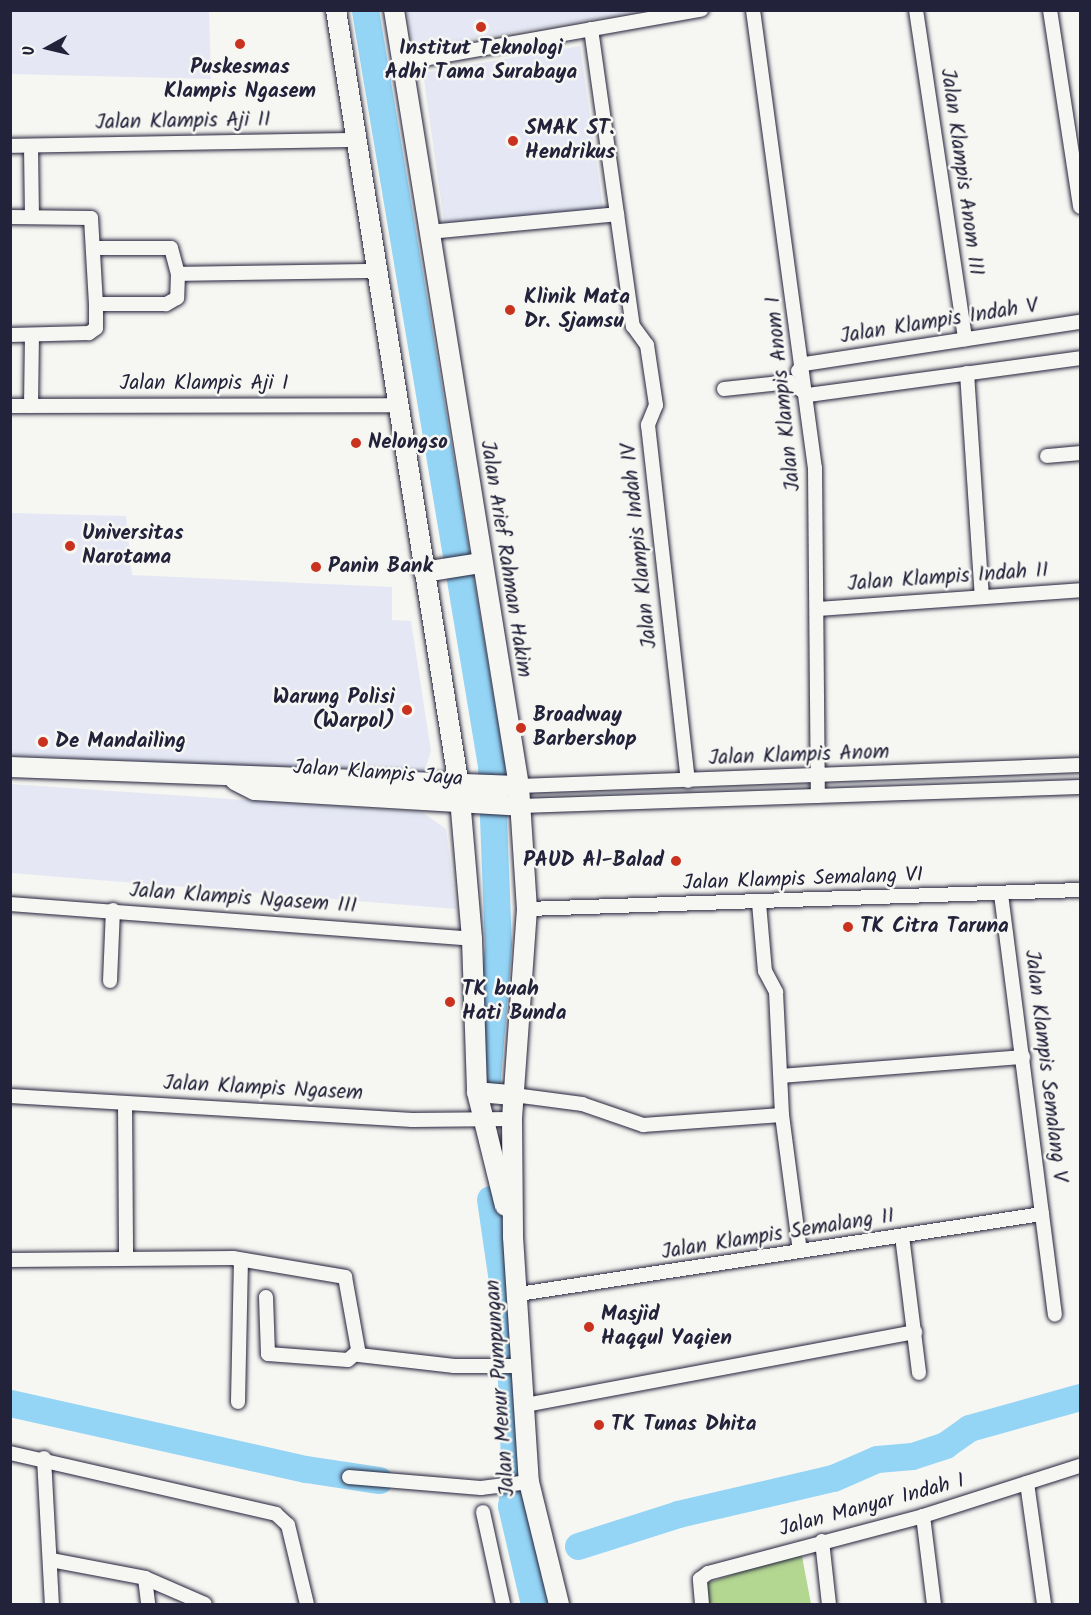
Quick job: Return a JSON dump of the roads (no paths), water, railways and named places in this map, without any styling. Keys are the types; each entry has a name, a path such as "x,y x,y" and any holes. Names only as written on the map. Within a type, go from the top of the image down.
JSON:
{"street":[{"path":"336,10 397,405 428,572 465,796 477,1092 483,1117"},
{"name":"Jalan Arief Rahman Hakim","path":"394,10 481,563 527,909 512,1119"},
{"path":"402,63 701,10"},
{"name":"Jalan Klampis Anom I","path":"753,10 804,364 815,468 818,795"},
{"name":"Jalan Klampis Anom III","path":"916,10 965,339"},
{"path":"1050,10 1080,207"},
{"name":"Jalan Klampis Indah IV","path":"591,29 633,326 647,345 656,405 648,424 688,781"},
{"name":"Jalan Klampis Aji II","path":"10,146 357,140"},
{"path":"31,146 32,216"},
{"path":"428,232 617,214"},
{"path":"10,217 91,218 95,248 96,304 93,332 10,335"},
{"path":"95,248 171,248 178,274 172,302 96,304"},
{"path":"178,274 376,271"},
{"name":"Jalan Klampis Indah V","path":"804,364 1080,322"},
{"path":"31,406 32,335"},
{"path":"790,381 808,395 1080,358"},
{"path":"724,389 790,381 804,364"},
{"path":"967,373 982,596"},
{"name":"Jalan Klampis Aji I","path":"10,406 397,405"},
{"path":"1047,456 1080,453"},
{"path":"428,572 481,563"},
{"name":"Jalan Klampis Indah II","path":"818,609 1080,591"},
{"name":"Jalan Klampis Anom","path":"513,797 569,783 688,781 1080,765"},
{"name":"Jalan Klampis Jaya","path":"10,767 235,780 255,790 513,797"},
{"path":"569,783 572,806"},
{"name":"Jalan Klampis Anom","path":"513,797 572,806 1080,787"},
{"name":"Jalan Klampis Semalang VI","path":"527,909 759,903 1080,890"},
{"name":"Jalan Klampis Semalang V","path":"1001,894 1055,1315"},
{"path":"759,903 765,971 776,992 782,1115 800,1251"},
{"name":"Jalan Klampis Ngasem III","path":"10,904 472,939"},
{"path":"110,981 113,910"},
{"path":"781,1077 1023,1058"},
{"path":"477,1092 582,1104 644,1125 782,1115"},
{"name":"Jalan Klampis Ngasem","path":"10,1096 412,1120 483,1117 512,1119"},
{"path":"125,1103 126,1258"},
{"name":"Jalan Menur Pumpungan","path":"483,1117 513,1236"},
{"name":"Jalan Menur Pumpungan","path":"512,1119 513,1236 519,1294 515,1367 525,1405 522,1484 544,1546 559,1605"},
{"name":"Jalan Klampis Semalang II","path":"519,1294 1042,1214"},
{"path":"902,1236 919,1373"},
{"path":"10,1260 126,1258 241,1260 345,1277 350,1284 356,1353"},
{"path":"238,1402 241,1260"},
{"path":"266,1297 268,1354 348,1360 356,1353"},
{"path":"525,1405 915,1332"},
{"path":"356,1353 364,1358 515,1367"},
{"path":"10,1453 44,1458 281,1516 307,1605"},
{"path":"44,1458 52,1605"},
{"name":"Jalan Manyar Indah I","path":"702,1605 700,1579 708,1573 923,1516 1080,1466"},
{"path":"349,1477 481,1488 522,1484"},
{"path":"1027,1483 1044,1605"},
{"path":"483,1512 503,1605"},
{"path":"923,1516 934,1605"},
{"path":"822,1541 829,1605"},
{"path":"51,1560 145,1578 205,1605"},
{"path":"145,1578 148,1605"}],"waterway":[{"path":"365,10 491,765 498,944 486,1089"},
{"path":"490,1199 509,1330 515,1483 511,1506 534,1604"},
{"path":"578,1546 678,1514 833,1478 877,1459 912,1456 945,1445 969,1428 1080,1397"},
{"path":"10,1403 306,1469 379,1480"}],"place":[{"name":"Institut Teknologi Adhi Tama Surabaya","path":"481,27"},
{"name":"Puskesmas Klampis Ngasem","path":"240,44"},
{"name":"SMAK ST. Hendrikus","path":"513,141"},
{"name":"Klinik Mata Dr. Sjamsu","path":"510,310"},
{"name":"Nelongso","path":"356,443"},
{"name":"Universitas Narotama","path":"70,546"},
{"name":"Panin Bank","path":"316,567"},
{"name":"Warung Polisi (Warpol)","path":"407,710"},
{"name":"Broadway Barbershop","path":"521,728"},
{"name":"De Mandailing","path":"43,742"},
{"name":"PAUD Al-Balad","path":"676,861"},
{"name":"TK Citra Taruna","path":"848,927"},
{"name":"TK buah Hati Bunda","path":"450,1002"},
{"name":"Masjid Haqqul Yaqien","path":"589,1327"},
{"name":"TK Tunas Dhita","path":"599,1425"}]}
